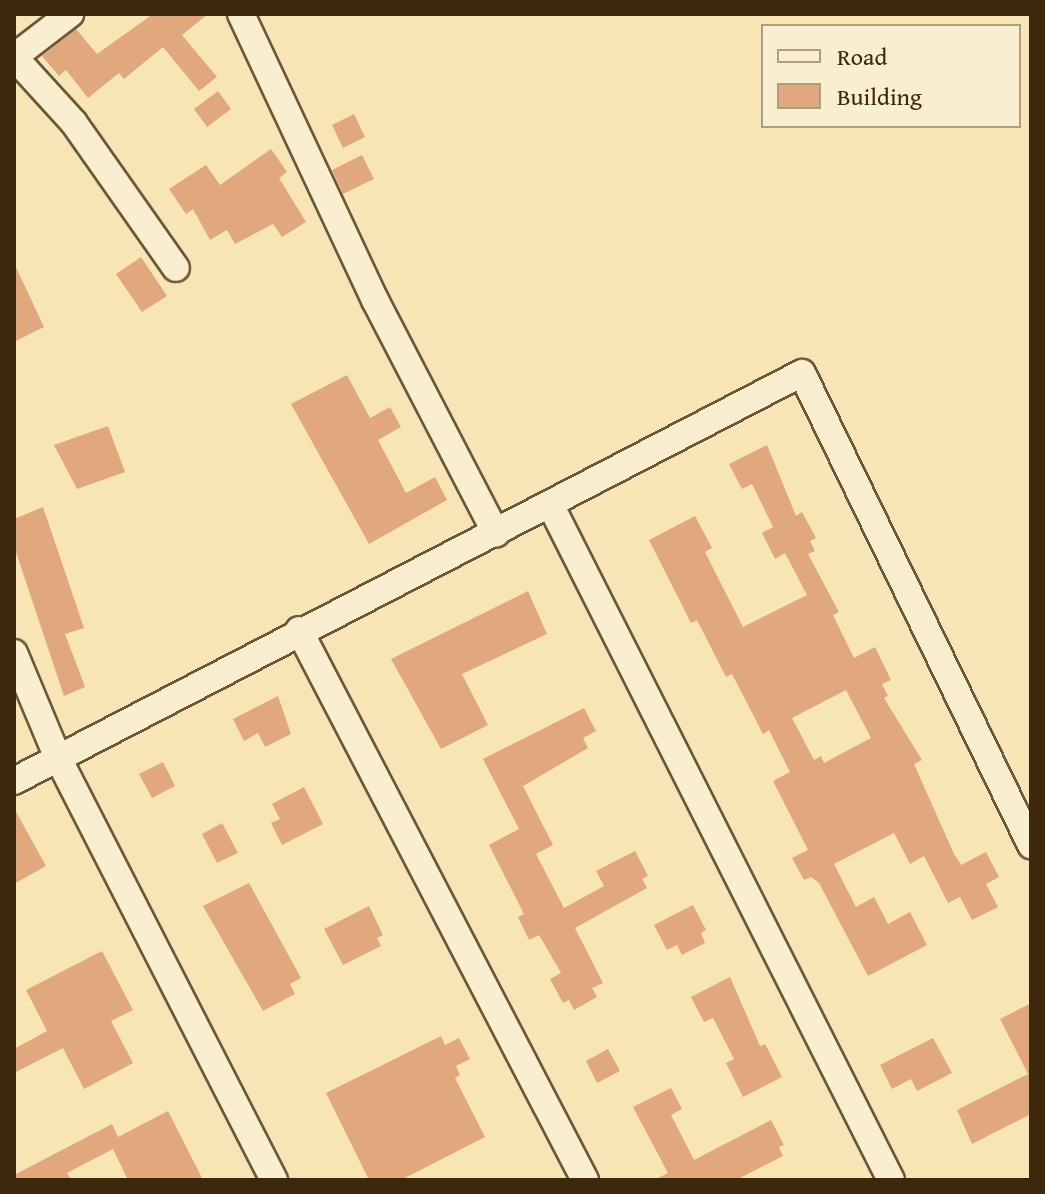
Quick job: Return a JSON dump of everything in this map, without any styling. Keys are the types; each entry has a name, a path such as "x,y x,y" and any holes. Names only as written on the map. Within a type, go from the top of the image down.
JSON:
{"street":[{"path":"70,14 14,57 74,123 176,268"},
{"path":"241,14 375,300 496,533"},
{"path":"14,781 299,630 551,506 802,373 1031,845"},
{"path":"551,506 891,1180"},
{"path":"299,630 585,1180"},
{"path":"14,653 58,758 274,1180"}],"building":[{"path":"153,14 208,14 182,35 217,77 199,91 163,47 124,79 119,73 88,98 66,70 59,76 42,56 76,29 97,54"},
{"path":"218,91 231,109 207,127 194,109"},
{"path":"354,114 365,137 343,148 332,125"},
{"path":"271,149 287,172 279,178 306,222 282,237 273,224 235,244 227,230 210,240 193,209 186,214 169,189 206,165 220,185"},
{"path":"362,155 374,179 343,194 332,170"},
{"path":"141,257 167,296 142,312 116,274"},
{"path":"14,263 44,327 14,342"},
{"path":"347,375 370,418 390,407 401,427 378,440 406,493 435,477 447,500 369,544 291,404"},
{"path":"108,426 125,472 77,489 54,445"},
{"path":"767,445 796,516 802,512 816,538 810,541 815,551 808,554 839,612 833,615 854,658 875,647 891,680 882,684 888,696 884,698 922,760 914,764 954,854 961,865 986,852 999,877 986,884 998,907 972,920 960,897 948,903 924,856 910,864 894,833 834,864 856,907 874,897 888,924 910,912 927,945 868,976 819,883 811,877 804,880 792,858 808,850 773,781 790,772 769,730 763,734 732,674 726,677 697,620 691,623 649,540 695,516 712,548 705,552 743,627 807,595 785,553 775,559 762,533 773,527 752,484 742,489 729,464","holes":["846,690 871,738 824,763 821,756 814,760 792,718"]},
{"path":"43,507 84,628 65,634 85,687 64,696 14,546 14,519"},
{"path":"528,591 547,634 462,674 488,725 441,749 391,659"},
{"path":"278,696 291,734 265,747 258,733 244,741 233,719"},
{"path":"584,708 596,731 583,738 588,748 523,786 553,845 536,854 564,908 604,886 596,871 635,851 648,876 642,879 647,888 575,928 603,983 592,988 597,997 574,1010 569,1000 563,1003 550,979 561,973 539,935 529,940 518,917 524,914 489,845 519,829 483,759"},
{"path":"163,762 175,786 152,798 139,774"},
{"path":"304,787 323,824 282,845 271,823 280,819 272,804"},
{"path":"14,808 46,866 14,884"},
{"path":"222,823 238,853 217,863 202,834"},
{"path":"249,883 301,978 290,984 295,994 263,1011 203,906"},
{"path":"693,905 706,930 701,933 705,943 682,955 677,945 667,950 654,925"},
{"path":"369,906 383,935 377,938 381,946 343,965 324,929"},
{"path":"102,951 133,1010 111,1021 133,1063 84,1089 63,1048 14,1073 14,1049 47,1031 26,990"},
{"path":"730,977 760,1046 765,1044 782,1077 743,1097 726,1063 734,1059 713,1018 704,1022 691,997"},
{"path":"1031,1003 1031,1114 972,1144 957,1110 1028,1074 1000,1019"},
{"path":"441,1036 445,1045 459,1038 470,1059 456,1066 460,1075 455,1078 485,1137 401,1180 369,1180 326,1093"},
{"path":"933,1038 952,1073 917,1091 911,1079 892,1089 880,1065"},
{"path":"608,1049 620,1071 597,1083 586,1061"},
{"path":"671,1088 682,1109 671,1115 694,1160 771,1120 784,1145 779,1147 783,1156 736,1180 654,1180 668,1173 633,1107"},
{"path":"168,1111 203,1180 128,1180 113,1149 67,1173 71,1180 14,1180 14,1175 112,1124 118,1137"}]}
